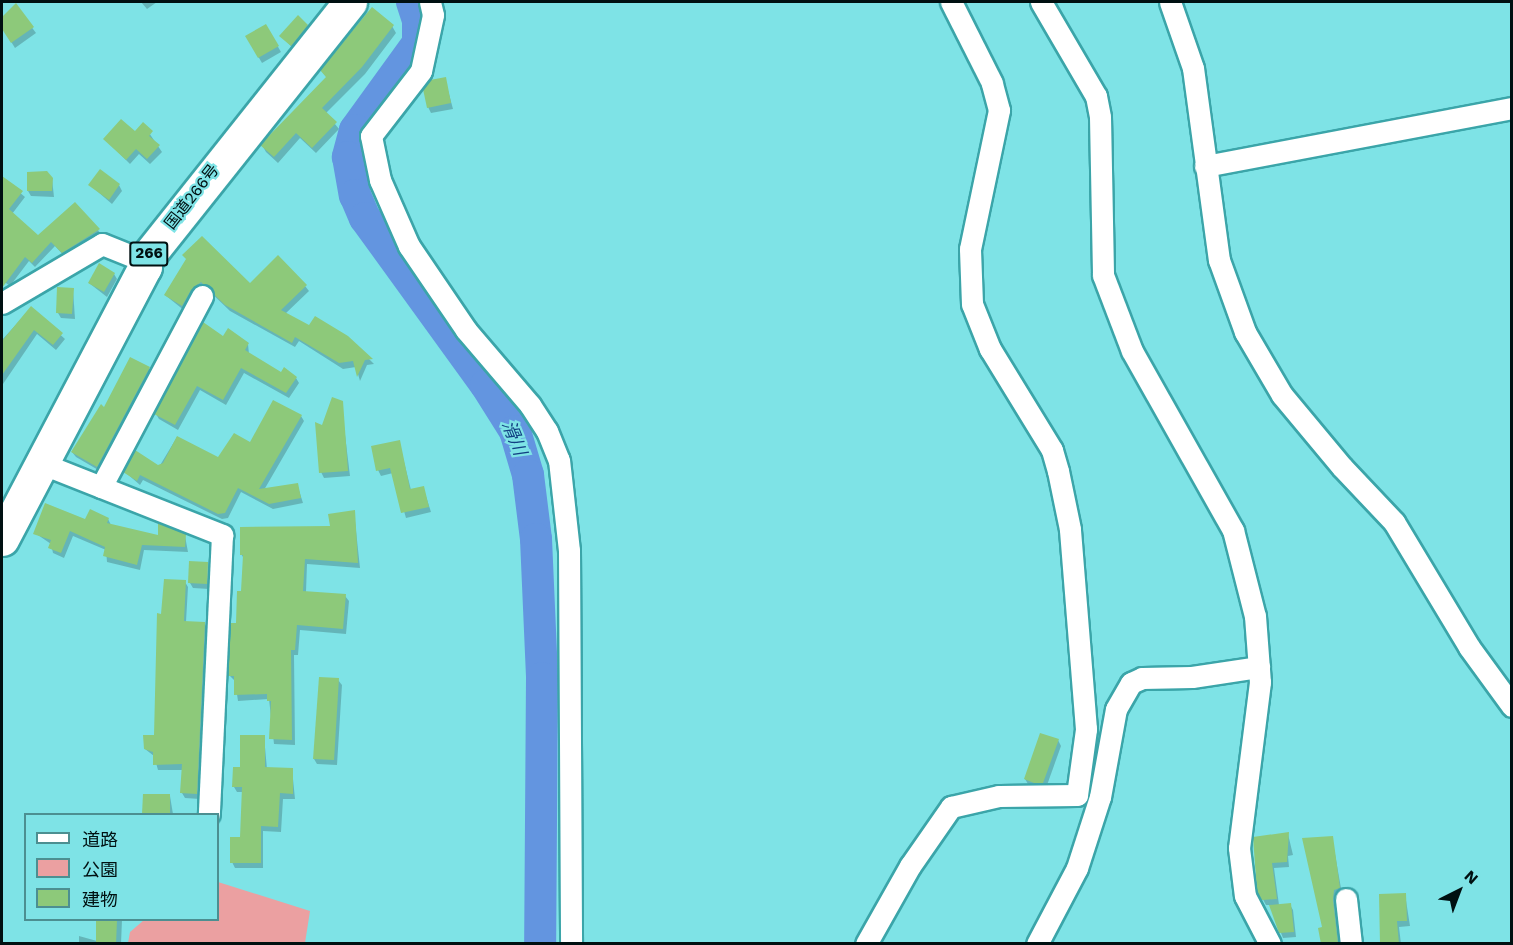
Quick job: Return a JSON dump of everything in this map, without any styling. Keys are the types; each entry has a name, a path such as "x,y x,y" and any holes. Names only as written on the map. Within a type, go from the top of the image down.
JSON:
{"highway":[{"name":"国道266号","path":"2,539 44,464 145,267 144,261 350,2"}],"street":[{"path":"430,2 433,15 421,71 371,136 380,180 409,246 466,330 530,405 547,431 559,460 569,550 571,944"},
{"path":"866,944 910,866 951,807 999,796 1077,795 1086,729 1070,529 1058,471 1052,450 990,349 972,304 970,249 999,110 992,82 951,2"},
{"path":"1041,2 1096,96 1100,117 1103,274 1132,351 1233,530 1255,616 1259,667 1239,849 1245,896 1270,944"},
{"path":"1170,2 1192,68 1219,260 1245,332 1263,366 1342,467 1394,522 1508,697"},
{"path":"1204,166 1512,108"},
{"path":"2,303 102,244 144,261"},
{"path":"101,487 202,296"},
{"path":"44,464 222,535 209,813"},
{"path":"1037,944 1077,868 1100,797 1116,710 1131,683 1142,678 1192,677 1259,667"},
{"path":"1346,899 1351,944"}],"green space":[{"path":"219,882 310,911 305,943 128,943 130,932 143,921 219,921"}],"building":[{"path":"16,3 34,27 11,43 2,29 2,17"},
{"path":"372,7 394,25 362,67 322,108 337,122 312,148 296,133 274,157 260,145 326,77 320,70"},
{"path":"298,15 308,25 291,46 279,36"},
{"path":"266,24 279,46 258,58 245,36"},
{"path":"446,77 451,103 427,108 423,89 430,80"},
{"path":"121,119 135,131 143,122 153,131 149,136 160,145 147,159 136,149 126,160 103,139"},
{"path":"100,169 120,184 109,200 88,185"},
{"path":"47,171 53,178 52,191 27,191 27,172"},
{"path":"2,176 23,191 9,209 38,235 75,202 100,229 62,253 51,242 32,263 25,257 2,288"},
{"path":"202,236 250,283 278,255 307,285 281,310 309,325 315,316 348,336 373,359 365,360 357,377 353,361 339,363 295,337 292,343 225,305 201,282 191,290 182,306 164,295 186,259 182,255"},
{"path":"99,263 115,273 104,292 88,283"},
{"path":"57,287 74,288 72,314 56,313"},
{"path":"31,306 63,333 53,345 34,330 2,375 2,341"},
{"path":"203,322 223,336 228,328 249,343 245,350 281,372 284,367 297,377 286,393 241,368 223,400 197,386 175,425 154,414"},
{"path":"130,357 150,367 97,467 71,452 101,404 104,407"},
{"path":"332,397 343,401 348,471 319,473 315,422 322,425"},
{"path":"273,400 302,415 259,489 298,483 301,498 269,504 238,488 225,513 218,514 140,475 137,481 123,472 135,450 158,465 163,463 177,436 218,457 234,433 250,442"},
{"path":"400,440 410,489 424,486 429,507 401,513 390,468 376,471 371,446"},
{"path":"45,503 85,519 90,509 109,518 107,523 158,535 158,523 186,534 185,547 142,545 137,565 103,556 105,547 70,531 61,553 48,548 51,540 33,534"},
{"path":"355,510 358,563 305,559 303,591 346,594 343,629 297,625 295,650 291,650 292,740 269,739 271,701 267,701 267,694 234,695 234,676 228,676 231,623 236,623 237,591 241,591 243,555 240,555 240,527 330,526 328,514"},
{"path":"189,561 208,562 207,584 188,583"},
{"path":"164,579 186,580 184,621 205,622 197,794 180,793 182,764 153,765 153,752 144,749 143,735 154,735 157,613 161,614"},
{"path":"319,677 339,678 334,760 313,759"},
{"path":"1040,733 1059,739 1043,783 1034,783 1024,779"},
{"path":"240,735 265,735 265,767 293,768 293,794 280,793 278,827 261,826 261,863 230,863 230,837 240,837 242,787 232,787 233,767 240,767"},
{"path":"143,794 170,794 170,813 142,813"},
{"path":"1289,832 1287,862 1272,863 1277,899 1262,900 1257,892 1253,837"},
{"path":"1333,836 1340,888 1334,890 1333,900 1338,944 1321,944 1318,928 1322,927 1302,838"},
{"path":"1406,893 1407,921 1397,921 1399,944 1380,944 1379,894"},
{"path":"1291,903 1294,932 1279,933 1269,905"},
{"path":"96,921 117,921 116,944 96,944"}],"waterway":[{"name":"滑川","path":"412,2 418,21 418,43 355,130 348,157 355,195 365,218 486,385 515,431 528,475 536,539 542,678 540,944"}]}
